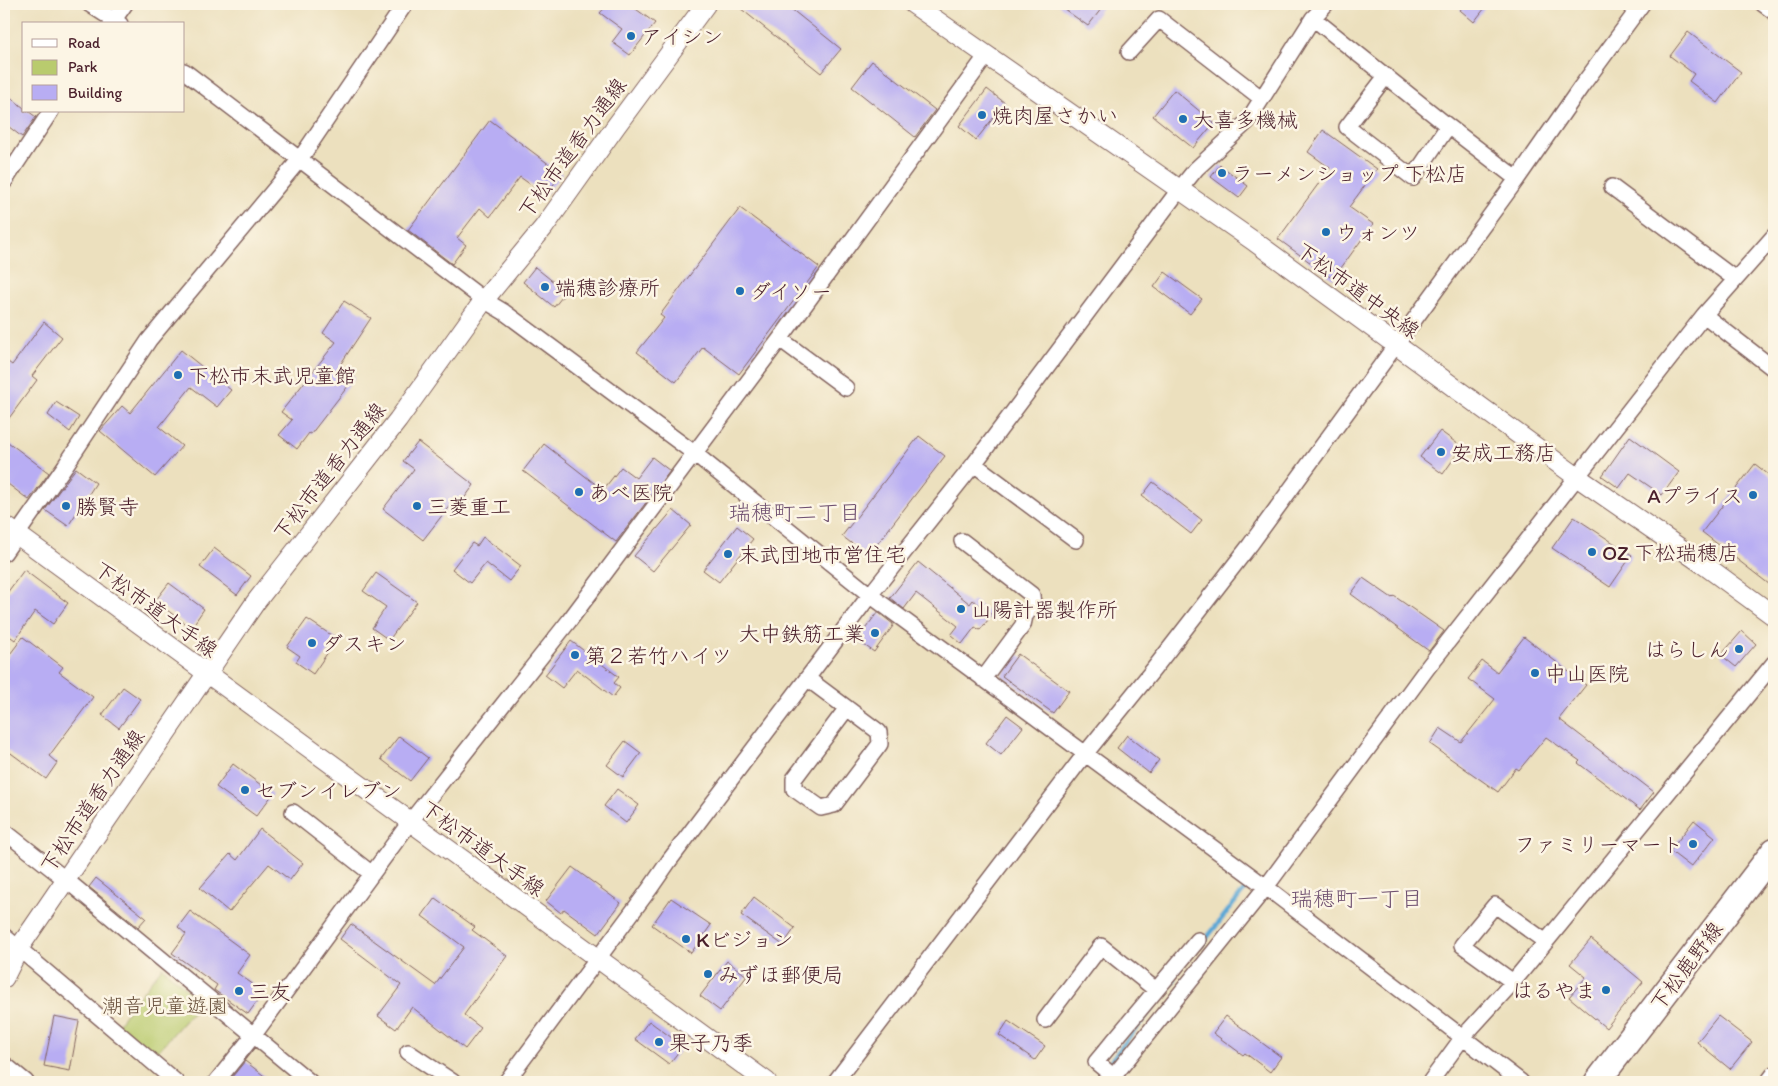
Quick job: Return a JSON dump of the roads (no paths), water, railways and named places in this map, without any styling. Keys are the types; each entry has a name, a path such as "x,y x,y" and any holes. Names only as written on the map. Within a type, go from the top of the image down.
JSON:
{"main road":[{"name":"下松鹿野線","path":"1597,1082 1774,850"}],"street":[{"path":"89,4 115,22 125,4"},
{"path":"4,553 10,530 149,340 300,159 405,4"},
{"name":"下松市道香力通線","path":"4,978 19,948 65,879 255,603 398,420 484,300 544,227 706,4"},
{"name":"下松市道中央線","path":"914,4 1255,242 1577,477 1703,564 1774,616"},
{"path":"506,1082 652,887 668,861 870,595 974,464 1179,190 1196,169 1247,122 1313,18 1326,4"},
{"path":"834,1082 1085,754 1250,545 1642,4"},
{"path":"1763,4 1774,12"},
{"path":"1313,18 1517,179"},
{"path":"1129,52 1160,19 1261,98"},
{"path":"216,1082 253,1036 410,822 569,621 780,339 987,55"},
{"path":"185,73 484,300 504,312 694,453 870,595 1266,887 1521,1082"},
{"path":"1386,76 1347,126 1413,178 1448,126"},
{"path":"4,182 50,112"},
{"path":"1612,187 1736,279"},
{"path":"1198,940 1096,1062 1112,1080 1266,887 1428,667 1704,315 1774,236"},
{"path":"1704,315 1774,369"},
{"path":"780,339 846,388"},
{"path":"974,464 1076,540"},
{"name":"下松市道大手線","path":"10,530 767,1082"},
{"path":"962,541 1032,595 1033,605 1025,616 1023,625 984,679"},
{"path":"1430,1082 1463,1038 1513,982 1774,663"},
{"path":"808,679 847,708 879,732 880,744 834,805 821,808 794,789 794,779 847,708"},
{"path":"293,812 372,874"},
{"path":"4,832 65,879 310,1082"},
{"path":"1513,982 1462,945 1495,905 1546,942"},
{"path":"4,936 176,1082"},
{"path":"1045,1020 1101,946 1156,990"},
{"path":"408,1052 452,1082"},
{"path":"4,1064 26,1082"},
{"path":"1768,1082 1774,1074"}],"waterway":[{"path":"1202,944 1249,884"},
{"path":"1094,1082 1174,980"}],"place":[{"name":"アイシン","path":"631,36"},
{"name":"焼肉屋さかい","path":"982,115"},
{"name":"大喜多機械","path":"1183,119"},
{"name":"ラーメンショップ 下松店","path":"1222,173"},
{"name":"ウォンツ","path":"1326,232"},
{"name":"端穂診療所","path":"545,287"},
{"name":"ダイソー","path":"740,291"},
{"name":"下松市末武児童館","path":"178,375"},
{"name":"安成工務店","path":"1441,452"},
{"name":"あべ医院","path":"579,492"},
{"name":"Aプライス","path":"1753,495"},
{"name":"勝賢寺","path":"66,506"},
{"name":"三菱重工","path":"417,506"},
{"name":"OZ 下松瑞穂店","path":"1592,552"},
{"name":"末武団地市営住宅","path":"728,554"},
{"name":"山陽計器製作所","path":"961,609"},
{"name":"大中鉄筋工業","path":"875,633"},
{"name":"ダスキン","path":"312,643"},
{"name":"はらしん","path":"1739,649"},
{"name":"第２若竹ハイツ","path":"575,655"},
{"name":"中山医院","path":"1535,673"},
{"name":"セブンイレブン","path":"245,790"},
{"name":"ファミリーマート","path":"1693,844"},
{"name":"Kビジョン","path":"686,939"},
{"name":"みずほ郵便局","path":"708,974"},
{"name":"はるやま","path":"1606,990"},
{"name":"三友","path":"239,991"},
{"name":"果子乃季","path":"659,1042"}],"district":[{"name":"瑞穂町二丁目","path":"795,512"},
{"name":"瑞穂町一丁目","path":"1357,898"}],"park label":[{"name":"潮音児童遊園","path":"165,1005"}]}
